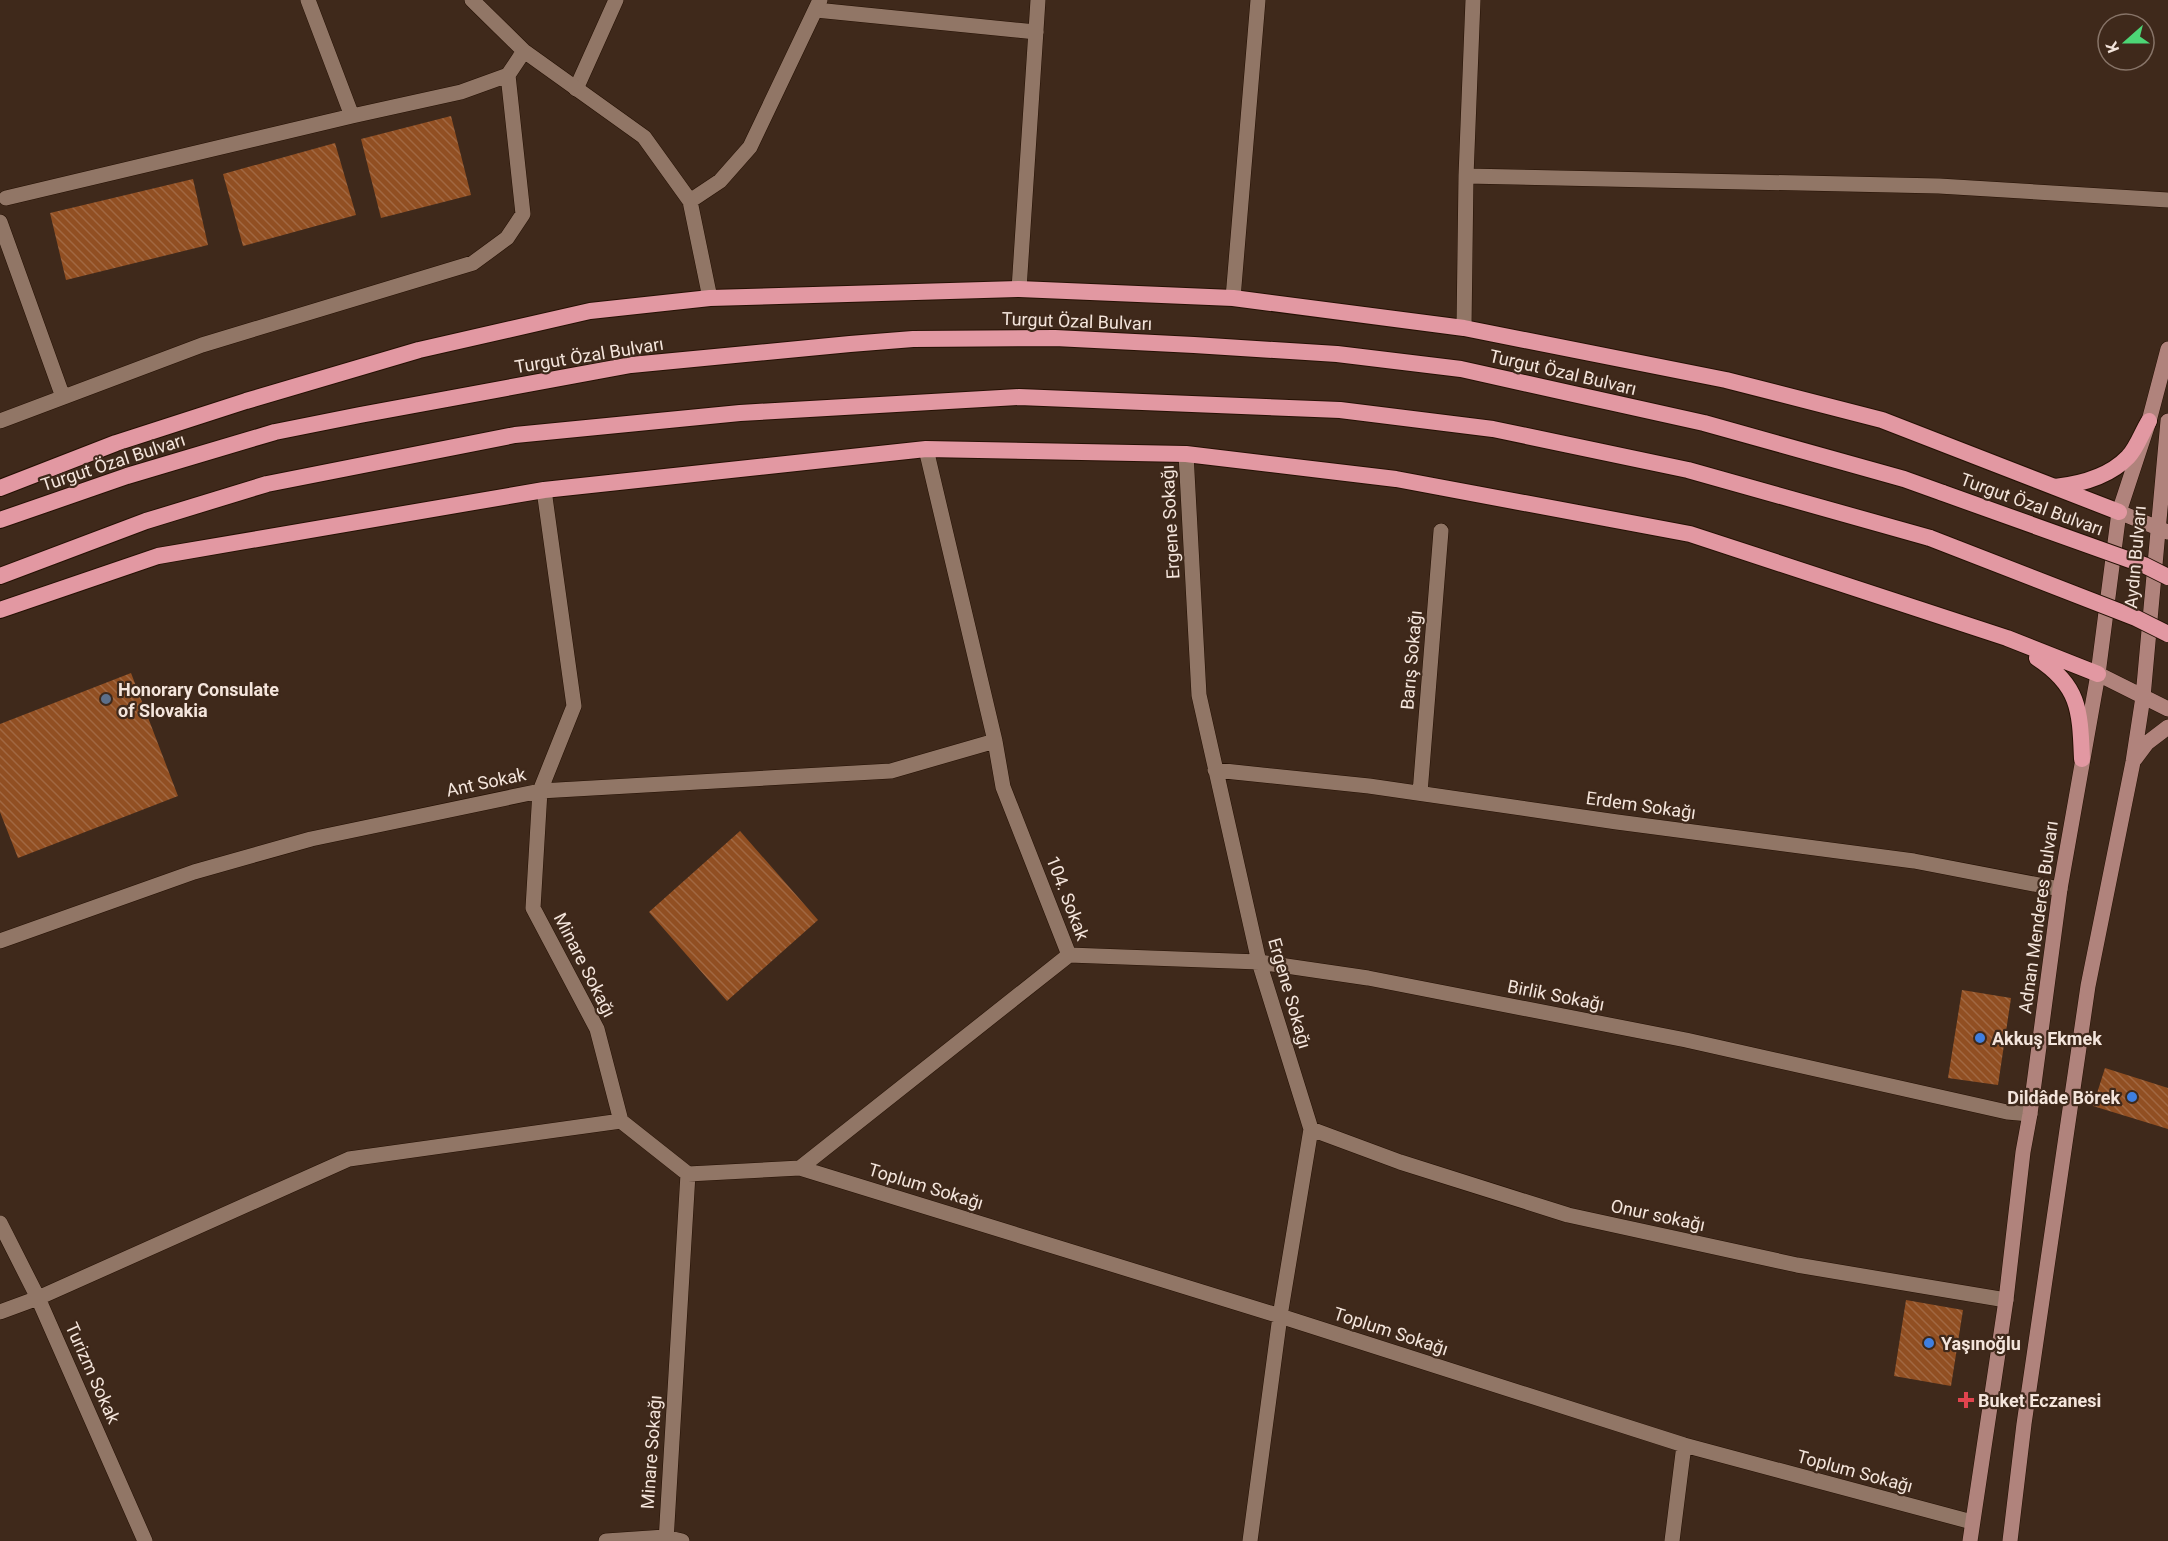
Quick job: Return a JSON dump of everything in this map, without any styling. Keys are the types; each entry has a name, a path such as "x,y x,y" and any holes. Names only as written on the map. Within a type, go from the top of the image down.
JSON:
{"highway":[{"path":"0,488 116,442 419,350 590,311 710,298 1018,289 1233,298 1464,328 1726,380 1882,420 2050,487 2120,512"},
{"name":"Turgut Özal Bulvarı","path":"0,520 127,476 275,432 631,365 913,339 1055,338 1336,354 1461,369 1704,423 1904,479 2144,565 2168,577"},
{"path":"0,576 146,521 267,484 515,435 740,413 1018,397 1340,410 1493,429 1688,470 1930,538 2136,618 2168,634"},
{"path":"2050,487 2076,485 2106,473 2128,457 2149,421"},
{"path":"0,610 158,556 544,490 926,449 1186,454 1396,479 1690,534 2007,638 2098,674"},
{"path":"2007,638 2056,670 2073,692 2081,724 2082,759"}],"main road":[{"name":"Aydın Bulvarı","path":"2120,512 2149,421 2168,349"},
{"name":"Aydın Bulvarı","path":"2143,697 2162,530 2168,421"},
{"path":"2120,512 2162,530"},
{"name":"Adnan Menderes Bulvarı","path":"1970,1541 2006,1300 2023,1152 2060,889 2098,674 2120,512"},
{"path":"2098,674 2168,709"},
{"path":"2010,1541 2024,1424 2088,986 2133,762 2143,697"},
{"path":"2133,762 2147,742 2168,727"}],"street":[{"path":"308,0 352,116"},
{"path":"472,0 524,51 644,137 690,201 710,298"},
{"path":"576,89 616,0"},
{"path":"1018,289 1038,0"},
{"path":"1233,298 1258,0"},
{"path":"1464,328 1466,176 1473,0"},
{"path":"690,201 720,181 750,147 818,5 1036,32"},
{"path":"6,198 461,92 508,75 524,51"},
{"path":"0,421 202,345 473,263 507,238 523,214 508,75"},
{"path":"1466,176 1939,186 2168,200"},
{"path":"0,222 63,398"},
{"name":"104. Sokak","path":"800,1168 1069,955 1003,787 995,741 926,449"},
{"name":"Ergene Sokağı","path":"1186,454 1199,694 1259,962 1311,1129 1280,1316 1250,1541"},
{"name":"Minare Sokağı","path":"544,490 574,706 540,790 533,908 597,1029 621,1121"},
{"name":"Barış Sokağı","path":"1420,793 1441,531"},
{"name":"Ant Sokak","path":"0,941 194,872 311,839 540,790 891,771 995,741"},
{"name":"Erdem Sokağı","path":"1215,770 1420,793 1617,822 1914,861 2060,889"},
{"name":"Birlik Sokağı","path":"1069,955 1259,962 1368,978 1686,1040 2007,1112 2030,1114"},
{"path":"0,1312 38,1298 349,1159 621,1121 688,1174 800,1168"},
{"name":"Onur sokağı","path":"1311,1129 1400,1162 1568,1215 1797,1265 2006,1300"},
{"name":"Toplum Sokağı","path":"800,1168 1280,1316 1684,1445 1972,1522"},
{"name":"Minare Sokağı","path":"666,1539 688,1174"},
{"name":"Turizm Sokak","path":"0,1223 38,1298 145,1541"},
{"path":"1672,1541 1684,1445"},
{"path":"606,1541 666,1539 682,1541"}],"building":[{"path":"451,116 471,195 381,218 361,139"},
{"path":"335,143 356,215 243,246 223,174"},
{"path":"193,179 208,245 66,280 50,213"},
{"path":"131,673 178,796 18,858 0,812 0,724"},
{"path":"740,831 818,920 727,1001 649,912"},
{"name":"Akkuş Ekmek","path":"1962,990 2011,998 1998,1085 1948,1078"},
{"name":"Dildâde Börek","path":"2105,1068 2168,1088 2168,1129 2093,1106"},
{"name":"Yaşınoğlu","path":"1906,1300 1963,1310 1951,1386 1894,1376"}],"place":[{"name":"Honorary Consulate of Slovakia","path":"106,699"},
{"name":"Akkuş Ekmek","path":"1980,1038"},
{"name":"Dildâde Börek","path":"2132,1097"},
{"name":"Yaşınoğlu","path":"1929,1343"},
{"name":"Buket Eczanesi","path":"1966,1400"}]}
